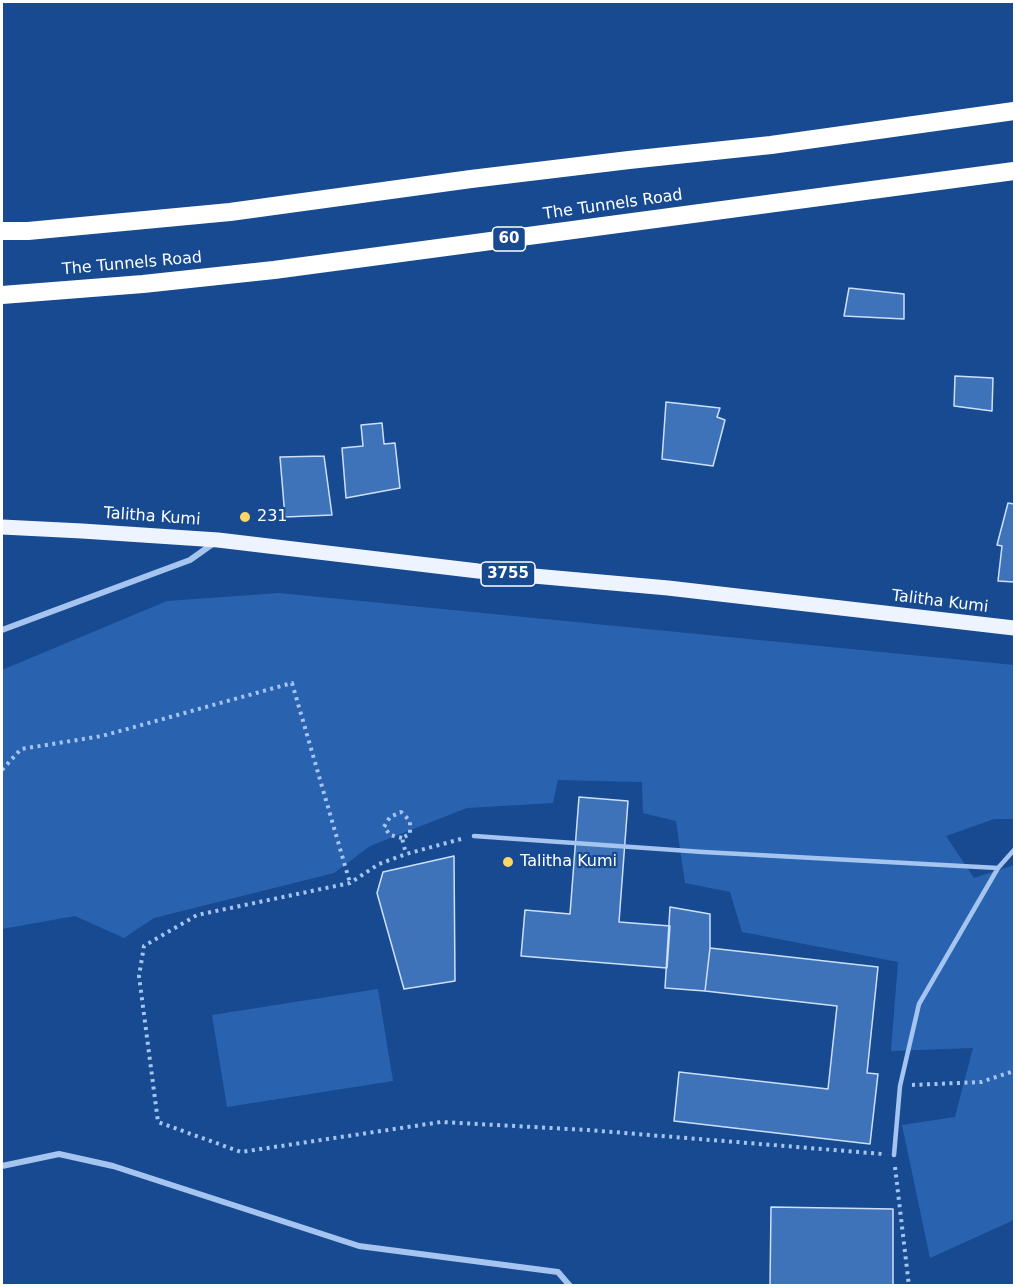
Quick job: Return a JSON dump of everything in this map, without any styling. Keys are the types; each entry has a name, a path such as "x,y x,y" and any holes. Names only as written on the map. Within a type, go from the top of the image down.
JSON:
{"highway":[{"path":"2,231 28,231 230,212 471,179 771,145 1014,111"},
{"name":"The Tunnels Road","path":"2,295 143,284 274,270 1014,171"}],"main road":[{"name":"Talitha Kumi","path":"2,527 218,540 478,571 668,588 1014,628"}],"street":[{"path":"2,630 190,560 218,540"},
{"path":"2,1166 59,1154 112,1166 359,1246 558,1272 570,1286"}],"lane":[{"path":"474,836 703,852 998,868"},
{"path":"894,1155 900,1086 919,1004 998,868 1014,850"}],"path":[{"path":"2,770 21,749 102,736 292,683 350,883"},
{"path":"401,812 410,821 410,834 402,838 390,835 384,827 390,817 401,812"},
{"path":"474,836 378,864 350,883 197,915 144,946 139,976 158,1122 241,1152 441,1122 588,1130 894,1155 909,1286"},
{"path":"402,838 406,854"},
{"path":"900,1086 981,1082 1014,1071"}],"shaded area":[{"path":"279,593 1014,665 1014,819 994,819 946,836 974,878 1014,865 1014,1220 930,1258 902,1125 955,1117 973,1048 891,1051 898,962 742,932 730,892 685,883 676,821 643,813 642,782 558,780 553,803 467,808 370,846 334,873 154,918 124,938 75,916 2,929 2,670 167,601"},
{"path":"378,989 393,1081 227,1107 212,1015"}],"building":[{"path":"849,288 904,294 904,319 844,316"},
{"path":"955,376 993,378 992,411 954,406"},
{"path":"666,402 720,408 717,417 725,420 713,466 662,459"},
{"path":"382,423 384,444 395,443 400,488 346,498 342,448 363,446 361,425"},
{"path":"324,456 332,515 285,517 280,457"},
{"path":"1008,503 1014,504 1014,582 998,581 1002,546 997,545"},
{"path":"579,797 628,801 619,922 670,926 667,968 521,956 525,910 570,914"},
{"path":"454,856 455,981 404,989 377,893 383,872"},
{"path":"670,907 710,914 710,948 705,991 665,988"},
{"path":"710,948 878,967 867,1073 878,1074 870,1144 674,1121 679,1072 828,1089 837,1006 705,991"},
{"path":"771,1207 893,1209 893,1286 770,1286"}],"place":[{"name":"231","path":"245,517"},
{"name":"Talitha Kumi","path":"508,862"}]}
